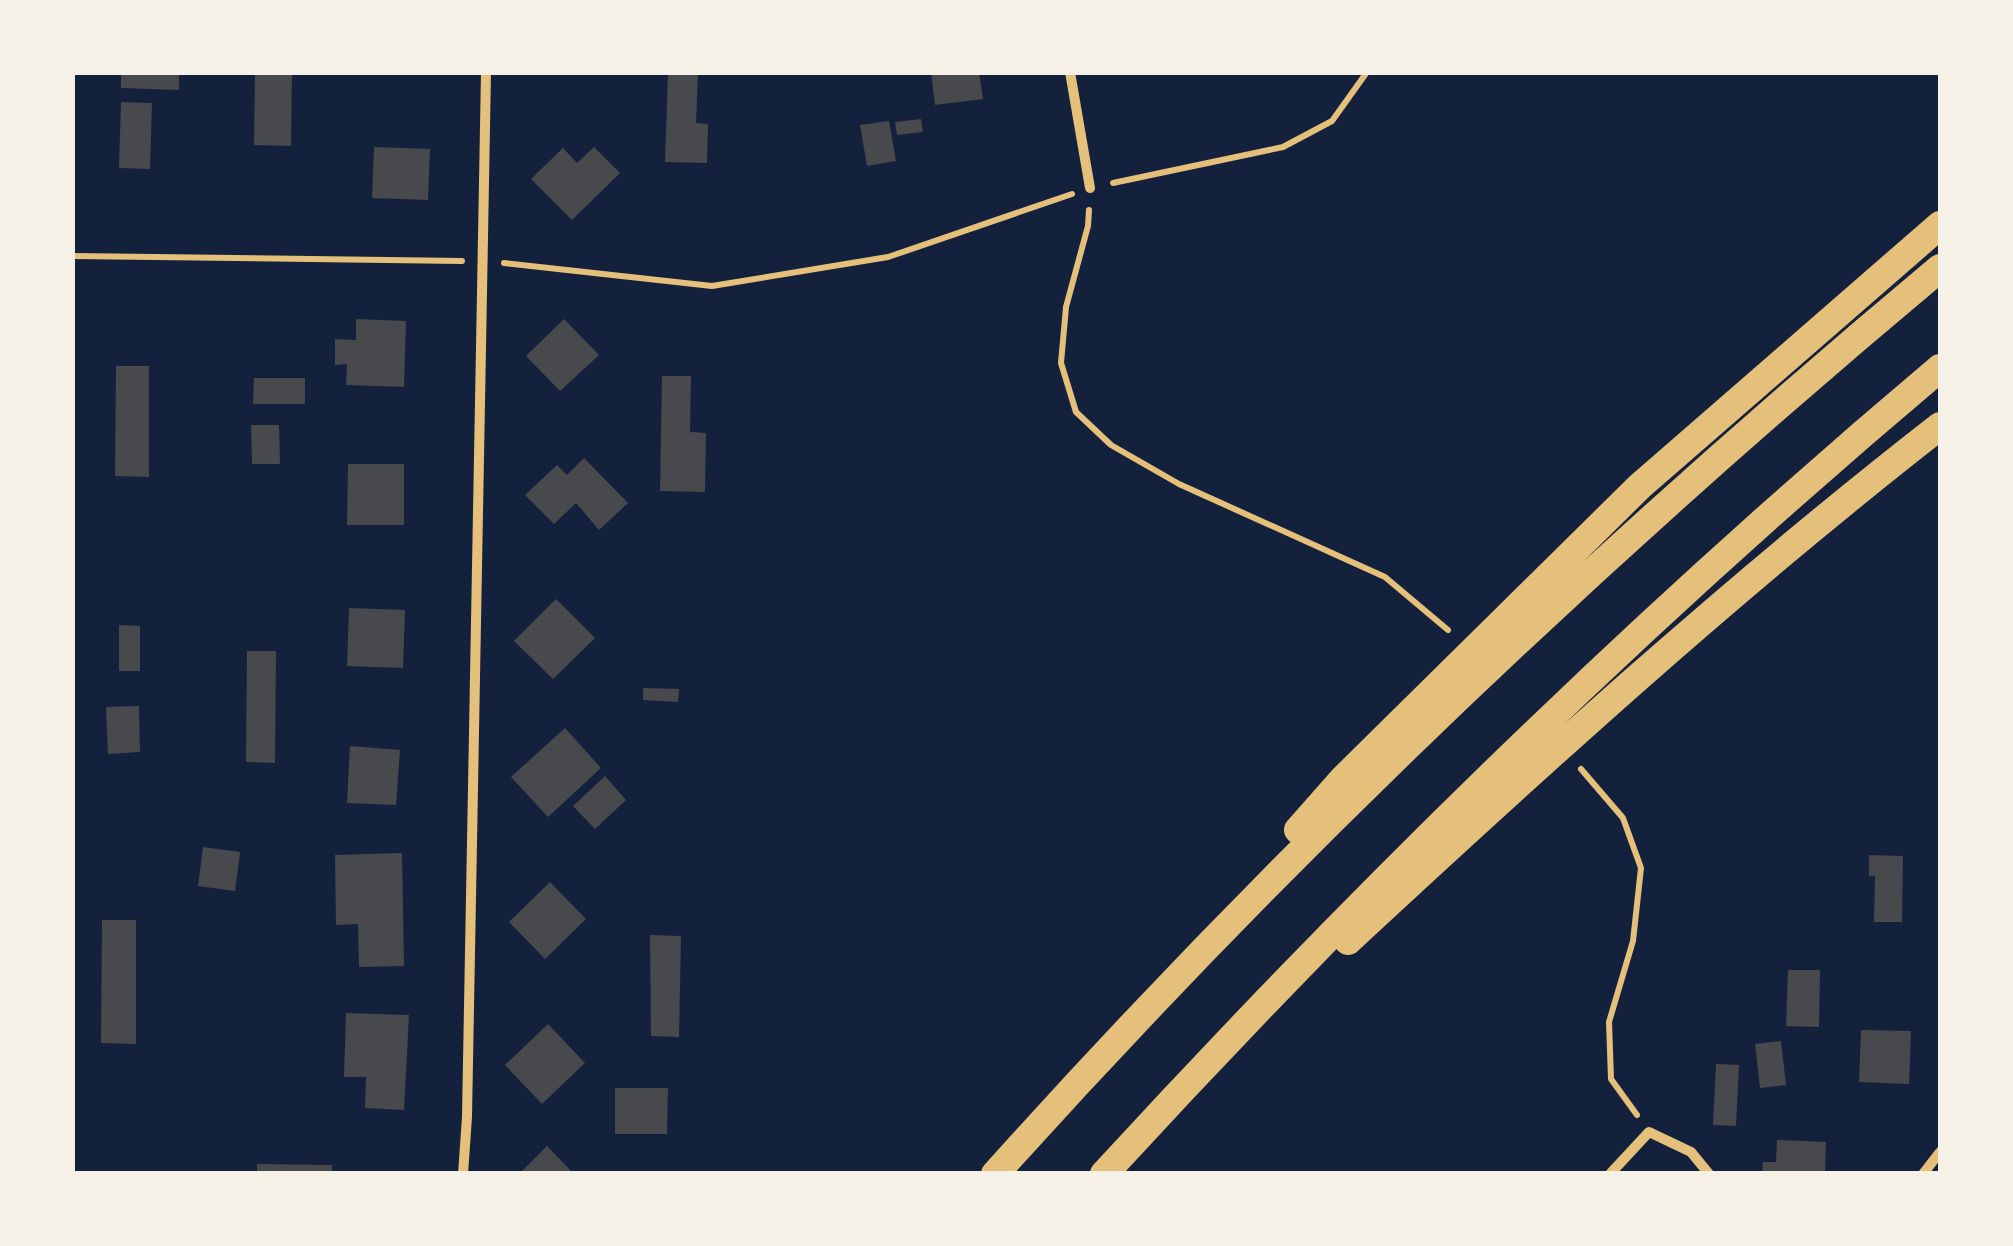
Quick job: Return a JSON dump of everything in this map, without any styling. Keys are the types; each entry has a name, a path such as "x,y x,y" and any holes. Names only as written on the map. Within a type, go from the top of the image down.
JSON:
{"highway":[{"path":"995,1174 1343,779 1640,486 1940,225"},
{"path":"1084,1075 1284,868 1532,628 1738,442 1940,268"},
{"path":"1104,1174 1392,871 1718,561 1940,368"},
{"path":"1135,1140 1485,814 1680,639 1940,426"}],"street":[{"path":"463,1174 486,72"},
{"path":"1070,72 1090,188"},
{"path":"1610,1174 1649,1132 1691,1152 1709,1174"},
{"path":"1922,1174 1940,1152"}],"path":[{"path":"72,256 482,261 712,286 888,257 1090,188 1283,146 1332,122 1367,72"},
{"path":"1090,188 1088,226 1066,307 1061,363 1076,412 1111,445 1179,484 1385,577 1449,630"},
{"path":"1579,766 1624,818 1642,868 1632,942 1609,1022 1610,1079 1649,1132"}],"building":[{"path":"121,72 179,72 179,90 121,88"},
{"path":"255,72 292,72 291,146 254,145"},
{"path":"668,72 698,72 696,123 708,124 707,163 665,162"},
{"path":"931,72 979,72 983,99 935,105"},
{"path":"121,102 152,103 150,169 119,168"},
{"path":"921,119 923,132 897,135 895,122"},
{"path":"889,121 896,161 867,166 860,125"},
{"path":"374,147 430,149 428,200 372,198"},
{"path":"594,147 620,173 572,220 531,179 563,148 577,163"},
{"path":"356,319 406,321 404,387 346,385 347,364 335,365 335,339 356,340"},
{"path":"564,319 599,355 560,391 526,356"},
{"path":"116,366 149,366 149,477 115,476"},
{"path":"662,376 691,376 690,432 706,433 705,492 660,491"},
{"path":"254,378 305,378 305,404 253,404"},
{"path":"251,425 279,425 280,464 252,464"},
{"path":"584,458 628,503 599,530 576,503 554,524 525,495 557,465 567,475"},
{"path":"348,464 404,464 404,525 347,525"},
{"path":"556,599 595,638 553,679 514,641"},
{"path":"349,608 405,610 403,668 347,666"},
{"path":"119,625 140,626 140,671 119,671"},
{"path":"247,651 276,651 275,763 246,762"},
{"path":"643,688 679,689 678,702 643,700"},
{"path":"139,706 140,752 108,754 106,707"},
{"path":"565,728 601,768 548,817 511,777"},
{"path":"350,746 400,750 396,805 347,803"},
{"path":"605,776 626,800 595,829 573,806"},
{"path":"203,847 240,852 235,891 198,886"},
{"path":"402,853 404,966 359,967 358,924 336,925 335,855"},
{"path":"1869,855 1903,856 1902,922 1874,922 1875,876 1869,876"},
{"path":"550,882 586,919 545,959 509,922"},
{"path":"102,920 136,920 136,1044 101,1043"},
{"path":"650,935 681,936 679,1037 651,1036"},
{"path":"1788,970 1820,970 1819,1027 1786,1026"},
{"path":"346,1013 409,1015 404,1110 365,1108 366,1077 344,1077"},
{"path":"548,1024 585,1063 542,1104 505,1065"},
{"path":"1861,1030 1911,1031 1909,1084 1859,1082"},
{"path":"1781,1041 1786,1085 1760,1088 1755,1044"},
{"path":"1716,1064 1739,1065 1736,1126 1713,1125"},
{"path":"615,1088 668,1088 667,1134 615,1134"},
{"path":"1777,1140 1826,1142 1825,1174 1762,1174 1763,1162 1776,1162"},
{"path":"547,1146 574,1174 519,1174"},
{"path":"257,1164 332,1165 332,1174 257,1174"}]}
